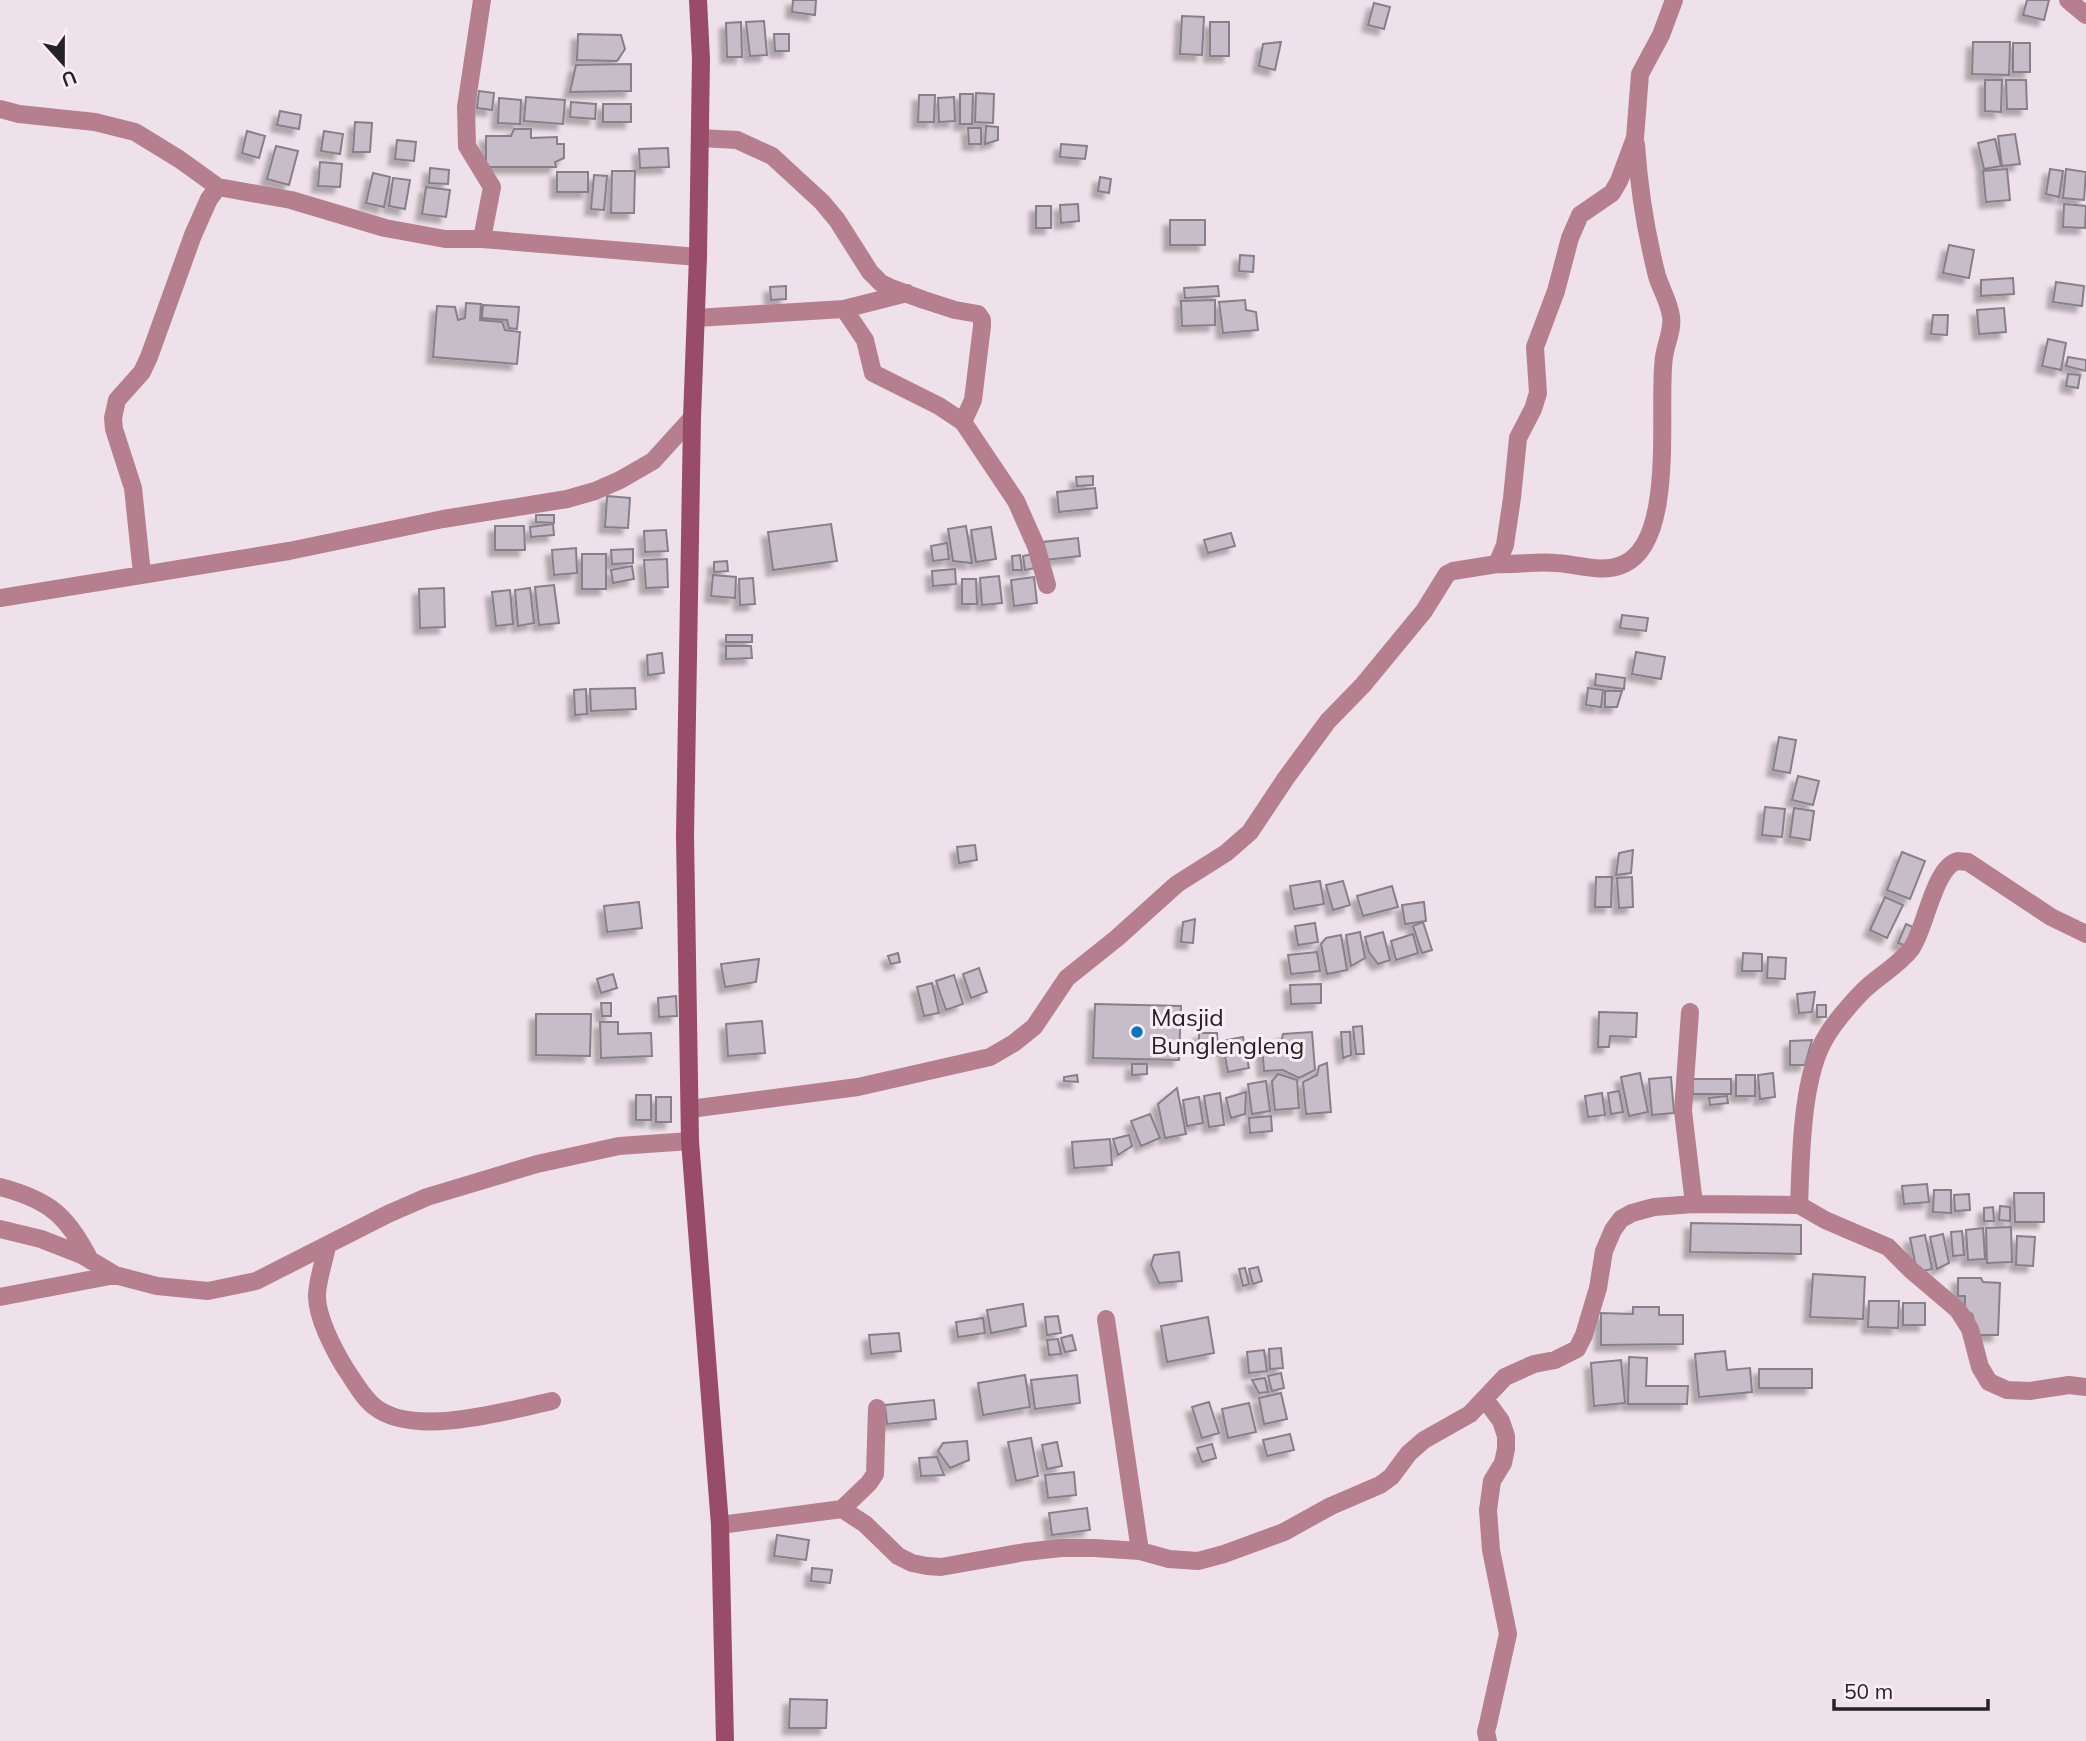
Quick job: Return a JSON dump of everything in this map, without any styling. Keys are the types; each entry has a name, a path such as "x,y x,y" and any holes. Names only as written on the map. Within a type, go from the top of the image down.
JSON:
{"street":[{"path":"482,0 466,107 467,146 492,187 482,239"},
{"path":"698,0 701,60 700,138 685,823 690,1141 720,1525 725,1741"},
{"path":"690,1109 858,1087 990,1058 1034,1027 1067,978 1177,884 1226,853 1250,832 1328,721 1363,685 1424,611 1447,574 1497,564 1555,563 1583,568 1608,568 1625,564 1637,553 1651,533 1656,515 1664,358 1672,326 1671,313 1658,278 1648,234 1635,138 1640,74 1661,35 1674,0"},
{"path":"2068,0 2086,15"},
{"path":"0,109 19,114 95,122 135,132 180,159 218,187 291,200 385,228 445,239 482,239 698,257"},
{"path":"700,138 737,140 772,156 822,202 837,220 870,272 891,288 981,317 973,400 963,422"},
{"path":"1497,564 1505,545 1518,438 1538,393 1535,347 1556,290 1570,238 1580,215 1612,193 1635,138"},
{"path":"142,574 132,488 114,429 113,410 117,400 142,372 193,235 209,199 218,187"},
{"path":"696,317 844,309 907,293"},
{"path":"844,309 865,340 873,373 939,406 963,422 1016,501 1036,546 1047,585"},
{"path":"0,598 289,551 443,519 568,499 595,491 653,461 692,418"},
{"path":"1799,1205 1801,1140 1807,1099 1813,1068 1825,1037 1863,991 1912,949 1932,893 1949,865 1958,861 1968,862 2051,916 2086,934"},
{"path":"1690,1012 1683,1111 1694,1204"},
{"path":"0,1229 41,1239 82,1255 115,1275 157,1286 208,1291 256,1281 427,1197 525,1168 619,1146 690,1141"},
{"path":"0,1187 46,1204 75,1234 90,1260"},
{"path":"842,1509 865,1524 898,1556 912,1563 941,1567 1061,1548 1140,1551 1169,1559 1198,1561 1284,1532 1331,1506 1380,1485 1391,1477 1409,1453 1470,1414 1514,1371 1555,1360 1577,1349 1584,1335 1598,1288 1604,1251 1613,1230 1621,1219 1654,1207 1694,1204 1799,1205 1825,1220 1888,1247 1958,1310 1970,1329 1980,1367 1989,1382 2007,1391 2030,1391 2068,1385 2086,1387"},
{"path":"327,1246 317,1296 323,1323 334,1350 374,1407 395,1418 426,1423 479,1416 552,1401"},
{"path":"0,1297 115,1275"},
{"path":"1106,1319 1140,1551"},
{"path":"1485,1399 1501,1421 1506,1436 1503,1464 1492,1481 1488,1510 1490,1550 1508,1634 1488,1724 1488,1741"},
{"path":"720,1525 842,1509 875,1474 877,1408"}],"building":[{"path":"793,0 816,0 815,15 792,12"},
{"path":"2027,0 2049,0 2044,20 2023,15"},
{"path":"1374,3 1390,7 1384,29 1368,25"},
{"path":"1182,16 1204,17 1202,55 1180,54"},
{"path":"764,21 767,55 750,56 746,22"},
{"path":"741,22 742,57 727,57 726,23"},
{"path":"1210,22 1229,22 1229,56 1210,56"},
{"path":"578,34 621,35 625,49 617,61 577,60"},
{"path":"774,34 789,34 789,51 775,51"},
{"path":"1281,42 1275,70 1259,66 1263,44"},
{"path":"1973,42 2010,42 2009,75 1972,74"},
{"path":"2013,43 2030,43 2030,72 2013,72"},
{"path":"631,64 631,91 570,92 576,65"},
{"path":"1985,80 2002,80 2001,112 1985,111"},
{"path":"2006,80 2026,80 2027,109 2007,109"},
{"path":"479,91 494,93 492,110 477,108"},
{"path":"976,93 994,94 993,123 975,122"},
{"path":"960,94 973,94 972,124 960,124"},
{"path":"919,95 935,95 934,122 918,122"},
{"path":"526,97 565,100 563,124 524,121"},
{"path":"954,97 955,121 939,122 938,98"},
{"path":"499,98 521,100 520,124 498,123"},
{"path":"571,102 596,104 595,119 570,117"},
{"path":"603,104 631,104 631,122 603,122"},
{"path":"280,111 301,115 299,129 277,125"},
{"path":"355,122 372,123 370,152 353,152"},
{"path":"986,126 998,127 998,140 985,144"},
{"path":"968,128 981,128 981,144 969,144"},
{"path":"514,129 531,129 531,138 557,137 557,144 564,144 564,158 555,162 556,167 486,167 486,136 511,136"},
{"path":"247,131 265,136 259,158 242,153"},
{"path":"324,131 343,134 340,154 321,151"},
{"path":"2015,134 2020,164 2002,166 1998,136"},
{"path":"1995,139 2001,166 1984,169 1978,143"},
{"path":"397,140 416,142 414,161 395,159"},
{"path":"1061,144 1087,146 1085,159 1060,157"},
{"path":"276,146 298,151 289,185 267,179"},
{"path":"668,148 669,167 640,168 639,149"},
{"path":"320,162 342,164 340,187 318,186"},
{"path":"430,168 449,170 448,184 429,183"},
{"path":"2007,169 2010,200 1986,202 1983,171"},
{"path":"2050,169 2063,171 2059,197 2046,194"},
{"path":"2066,169 2086,172 2084,200 2063,198"},
{"path":"612,171 635,171 634,213 611,213"},
{"path":"557,172 588,172 588,192 557,192"},
{"path":"373,173 390,177 384,207 366,203"},
{"path":"594,175 607,176 604,210 591,209"},
{"path":"1100,177 1111,179 1109,193 1098,191"},
{"path":"393,178 410,180 405,209 389,206"},
{"path":"426,187 450,190 446,217 422,214"},
{"path":"1078,204 1079,221 1061,223 1060,205"},
{"path":"2064,204 2086,206 2085,228 2063,227"},
{"path":"1036,206 1051,206 1051,228 1036,228"},
{"path":"1170,220 1205,220 1205,245 1170,245"},
{"path":"1949,245 1974,250 1969,278 1943,273"},
{"path":"1240,255 1254,256 1253,272 1239,271"},
{"path":"2013,278 2014,294 1981,296 1981,280"},
{"path":"2056,282 2084,286 2082,306 2053,302"},
{"path":"786,286 786,299 771,300 770,287"},
{"path":"1218,286 1219,296 1185,298 1184,288"},
{"path":"1215,300 1215,325 1182,326 1181,301"},
{"path":"1245,300 1246,310 1256,312 1258,330 1223,333 1219,302"},
{"path":"466,303 481,304 480,320 502,322 505,330 520,332 517,364 433,357 437,306 455,307 458,320 465,318"},
{"path":"483,305 519,307 517,329 509,328 507,320 482,318"},
{"path":"2004,308 2006,332 1979,334 1977,310"},
{"path":"1933,315 1948,315 1947,335 1931,334"},
{"path":"2048,339 2066,343 2061,370 2042,366"},
{"path":"2068,357 2086,360 2086,371 2066,366"},
{"path":"2068,374 2080,375 2078,388 2066,386"},
{"path":"1093,476 1093,485 1077,486 1076,477"},
{"path":"1095,488 1097,508 1059,512 1057,492"},
{"path":"607,496 630,498 628,528 605,527"},
{"path":"536,515 554,515 554,523 536,522"},
{"path":"553,524 554,535 531,537 530,527"},
{"path":"831,524 837,561 773,570 768,532"},
{"path":"495,526 524,526 525,550 495,550"},
{"path":"966,526 972,563 953,561 948,529"},
{"path":"991,527 996,559 976,562 971,530"},
{"path":"666,530 668,551 645,552 644,531"},
{"path":"1231,533 1235,546 1208,553 1204,540"},
{"path":"1078,538 1080,556 1045,560 1043,542"},
{"path":"947,543 949,559 933,561 931,546"},
{"path":"576,548 577,573 554,575 552,550"},
{"path":"633,549 633,563 612,564 611,550"},
{"path":"582,554 606,554 606,589 582,589"},
{"path":"1033,554 1035,568 1025,570 1023,556"},
{"path":"1020,555 1022,570 1013,570 1012,556"},
{"path":"667,559 668,587 646,588 644,560"},
{"path":"727,561 728,571 714,572 714,562"},
{"path":"632,566 634,579 613,583 611,570"},
{"path":"955,569 956,584 933,586 932,571"},
{"path":"713,575 736,577 735,598 711,596"},
{"path":"999,576 1002,603 982,605 980,578"},
{"path":"1034,577 1037,603 1014,606 1011,580"},
{"path":"753,578 755,604 740,605 739,579"},
{"path":"962,579 976,579 977,604 962,604"},
{"path":"554,585 559,623 539,625 535,587"},
{"path":"444,588 445,627 420,628 419,589"},
{"path":"530,588 534,623 518,626 515,590"},
{"path":"510,590 513,624 496,626 492,592"},
{"path":"1622,615 1648,618 1646,631 1620,628"},
{"path":"726,635 752,635 752,642 726,642"},
{"path":"726,646 751,646 752,658 726,659"},
{"path":"1636,652 1665,657 1661,679 1632,674"},
{"path":"662,653 664,673 648,675 647,655"},
{"path":"1596,674 1625,678 1624,689 1595,685"},
{"path":"635,688 636,709 591,711 590,689"},
{"path":"1588,688 1603,690 1601,707 1586,705"},
{"path":"586,689 587,714 575,715 574,690"},
{"path":"1605,691 1622,691 1617,707 1605,707"},
{"path":"1779,737 1796,740 1790,773 1773,770"},
{"path":"1798,776 1819,781 1813,805 1792,800"},
{"path":"1765,807 1785,809 1782,837 1762,835"},
{"path":"1794,808 1814,811 1810,840 1790,837"},
{"path":"975,845 977,860 959,863 957,847"},
{"path":"1633,850 1631,873 1616,875 1619,853"},
{"path":"1902,852 1925,861 1910,899 1887,890"},
{"path":"1596,877 1612,877 1611,907 1595,907"},
{"path":"1632,877 1633,907 1619,908 1617,878"},
{"path":"1320,881 1324,904 1294,909 1290,886"},
{"path":"1343,881 1350,905 1333,910 1326,885"},
{"path":"1392,886 1398,907 1363,916 1357,896"},
{"path":"1885,897 1903,905 1887,938 1870,930"},
{"path":"639,902 642,928 607,932 604,906"},
{"path":"1424,902 1426,921 1405,924 1402,905"},
{"path":"1195,919 1193,943 1181,942 1183,922"},
{"path":"1423,922 1432,950 1422,953 1413,926"},
{"path":"1315,923 1318,942 1298,945 1295,926"},
{"path":"1906,924 1913,927 1906,946 1898,943"},
{"path":"1360,932 1365,958 1351,966 1346,935"},
{"path":"1383,932 1390,960 1378,964 1369,952 1365,937"},
{"path":"1413,934 1418,953 1396,960 1391,941"},
{"path":"1341,935 1347,970 1327,974 1321,944 1326,938"},
{"path":"1317,952 1320,971 1291,974 1288,955"},
{"path":"898,953 900,962 891,964 888,956"},
{"path":"1743,953 1762,954 1762,971 1742,971"},
{"path":"1768,957 1786,958 1785,979 1767,978"},
{"path":"759,959 756,982 725,987 721,964"},
{"path":"979,968 987,992 971,998 963,974"},
{"path":"613,974 617,988 601,993 597,979"},
{"path":"954,975 963,1004 946,1010 936,981"},
{"path":"932,983 939,1013 924,1016 917,987"},
{"path":"1321,984 1321,1003 1291,1004 1290,985"},
{"path":"1815,992 1812,1012 1799,1013 1797,994"},
{"path":"676,996 677,1016 659,1017 658,998"},
{"path":"601,1003 611,1003 611,1016 602,1016"},
{"name":"Masjid Bunglengleng","path":"1095,1004 1181,1006 1179,1060 1093,1058"},
{"path":"1817,1005 1826,1005 1826,1017 1817,1017"},
{"path":"1599,1012 1637,1013 1636,1037 1610,1036 1609,1047 1598,1047"},
{"path":"536,1014 591,1014 590,1056 536,1055"},
{"path":"762,1021 765,1053 728,1056 726,1024"},
{"path":"600,1022 618,1022 618,1034 651,1033 652,1056 601,1058"},
{"path":"1362,1026 1364,1054 1356,1054 1353,1027"},
{"path":"1312,1032 1315,1070 1299,1078 1283,1070 1264,1071 1262,1045 1281,1043 1283,1034"},
{"path":"1341,1032 1350,1032 1351,1055 1343,1058"},
{"path":"1199,1033 1217,1033 1218,1049 1199,1049"},
{"path":"1243,1037 1249,1068 1228,1072 1222,1041"},
{"path":"1812,1040 1805,1065 1790,1065 1790,1041"},
{"path":"1327,1063 1331,1112 1306,1114 1303,1082 1317,1075 1319,1066"},
{"path":"1132,1064 1147,1064 1147,1074 1132,1075"},
{"path":"1640,1073 1648,1112 1629,1116 1621,1077"},
{"path":"1773,1073 1775,1097 1760,1099 1758,1075"},
{"path":"1278,1074 1297,1080 1299,1108 1275,1110 1272,1081"},
{"path":"1077,1075 1078,1082 1064,1081 1064,1077"},
{"path":"1736,1075 1755,1075 1755,1096 1736,1096"},
{"path":"1671,1077 1674,1113 1652,1115 1649,1079"},
{"path":"1693,1079 1731,1079 1731,1094 1693,1094"},
{"path":"1266,1081 1270,1111 1252,1114 1248,1084"},
{"path":"1177,1088 1186,1134 1165,1138 1158,1104"},
{"path":"1619,1091 1623,1112 1611,1114 1608,1093"},
{"path":"1246,1092 1245,1114 1231,1118 1226,1098"},
{"path":"1220,1093 1224,1125 1209,1127 1204,1096"},
{"path":"1602,1093 1605,1115 1588,1117 1585,1096"},
{"path":"636,1095 651,1095 651,1120 636,1120"},
{"path":"1727,1096 1728,1103 1710,1105 1709,1098"},
{"path":"656,1097 671,1097 671,1122 656,1122"},
{"path":"1199,1097 1203,1123 1187,1126 1183,1100"},
{"path":"1150,1114 1160,1138 1141,1146 1131,1121"},
{"path":"1271,1116 1272,1131 1250,1133 1249,1118"},
{"path":"1129,1135 1132,1146 1118,1155 1113,1139"},
{"path":"1110,1139 1112,1165 1074,1168 1072,1142"},
{"path":"1927,1184 1929,1202 1904,1204 1902,1186"},
{"path":"1934,1190 1951,1190 1951,1213 1933,1212"},
{"path":"2014,1193 2044,1193 2044,1222 2015,1222"},
{"path":"1969,1194 1970,1210 1955,1211 1954,1195"},
{"path":"2000,1206 2010,1207 2010,1221 1999,1220"},
{"path":"1993,1207 1994,1221 1984,1221 1984,1208"},
{"path":"1691,1223 1801,1225 1801,1254 1690,1252"},
{"path":"2011,1227 2012,1262 1987,1263 1986,1228"},
{"path":"1983,1228 1985,1259 1968,1260 1966,1230"},
{"path":"1962,1231 1964,1255 1953,1256 1951,1232"},
{"path":"1943,1234 1949,1263 1937,1269 1930,1237"},
{"path":"1925,1235 1932,1269 1917,1272 1910,1238"},
{"path":"2017,1236 2035,1237 2033,1266 2016,1265"},
{"path":"1179,1252 1182,1281 1159,1283 1151,1265 1154,1255"},
{"path":"1258,1267 1262,1281 1253,1284 1249,1269"},
{"path":"1245,1268 1249,1284 1243,1286 1239,1269"},
{"path":"1813,1274 1865,1277 1863,1319 1810,1317"},
{"path":"1958,1278 1981,1278 1983,1282 2000,1283 1998,1335 1978,1335 1972,1314 1965,1310 1965,1296 1958,1296"},
{"path":"1869,1301 1899,1301 1898,1328 1868,1327"},
{"path":"1903,1303 1925,1303 1925,1325 1903,1325"},
{"path":"1023,1304 1026,1326 991,1333 987,1310"},
{"path":"1633,1307 1659,1307 1659,1315 1683,1315 1683,1344 1601,1345 1601,1313 1633,1314"},
{"path":"1058,1316 1061,1333 1047,1335 1045,1317"},
{"path":"1208,1317 1214,1353 1167,1362 1161,1326"},
{"path":"983,1318 985,1333 958,1337 956,1322"},
{"path":"899,1333 901,1351 871,1354 869,1335"},
{"path":"1072,1335 1076,1350 1065,1352 1061,1338"},
{"path":"1058,1339 1061,1354 1049,1355 1047,1340"},
{"path":"1281,1348 1283,1368 1270,1369 1269,1349"},
{"path":"1264,1350 1267,1371 1249,1373 1247,1352"},
{"path":"1725,1351 1727,1370 1750,1368 1752,1392 1699,1397 1695,1354"},
{"path":"1629,1357 1647,1358 1646,1386 1688,1386 1687,1404 1628,1404"},
{"path":"1621,1360 1625,1403 1594,1406 1591,1363"},
{"path":"1759,1369 1812,1369 1812,1388 1759,1388"},
{"path":"1281,1373 1284,1388 1272,1391 1268,1376"},
{"path":"1025,1375 1030,1407 983,1415 978,1383"},
{"path":"1077,1375 1080,1403 1035,1409 1031,1380"},
{"path":"1265,1378 1268,1392 1259,1393 1252,1380"},
{"path":"1281,1393 1287,1419 1264,1424 1259,1398"},
{"path":"934,1400 936,1419 887,1424 885,1405"},
{"path":"1209,1402 1219,1433 1202,1438 1192,1407"},
{"path":"1249,1403 1256,1432 1228,1438 1222,1409"},
{"path":"1290,1434 1294,1450 1267,1456 1263,1440"},
{"path":"1031,1438 1038,1476 1016,1481 1008,1442"},
{"path":"967,1441 969,1460 950,1468 938,1451 943,1443"},
{"path":"1057,1442 1062,1466 1047,1469 1042,1445"},
{"path":"1212,1444 1216,1458 1202,1462 1197,1448"},
{"path":"937,1457 944,1475 921,1476 919,1458"},
{"path":"1074,1472 1076,1495 1048,1498 1045,1475"},
{"path":"1087,1508 1090,1530 1052,1535 1049,1513"},
{"path":"777,1535 809,1540 806,1560 774,1556"},
{"path":"812,1568 832,1570 830,1583 811,1581"},
{"path":"790,1699 827,1700 826,1728 789,1728"}],"place":[{"name":"Masjid Bunglengleng","path":"1137,1032"}]}
